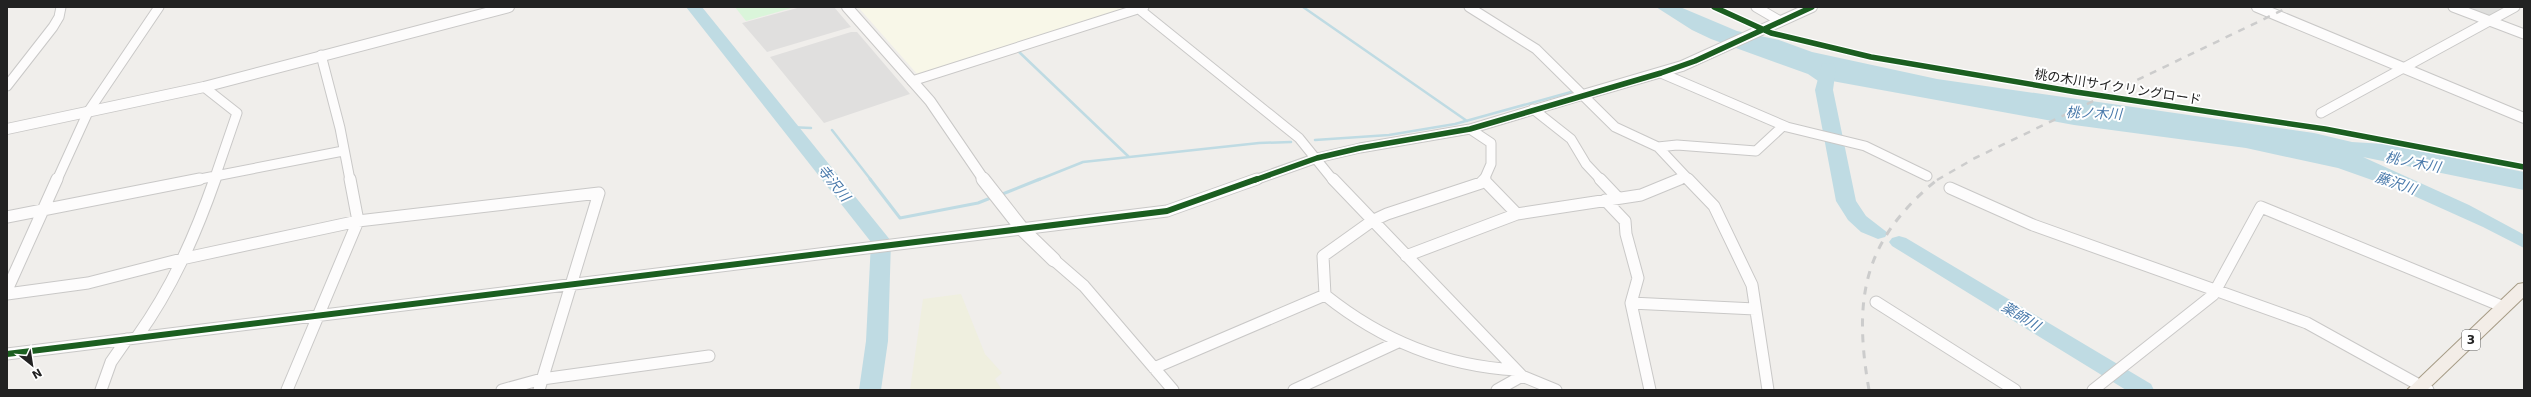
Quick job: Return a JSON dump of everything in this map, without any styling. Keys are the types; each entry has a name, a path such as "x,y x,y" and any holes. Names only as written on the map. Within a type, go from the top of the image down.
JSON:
{"main road":[{"name":"3","path":"2422,389 2524,289"}],"street":[{"path":"7,86 53,27 59,17 61,7"},
{"path":"7,290 88,112 159,7"},
{"path":"7,129 204,87 321,55 509,7"},
{"path":"847,7 935,107 994,196 1023,230 1084,286 1173,390"},
{"path":"1469,7 1536,49 1615,127 1658,148 1714,206 1752,285 1768,390"},
{"path":"1756,7 1776,22"},
{"path":"7,354 904,243 1023,230 1167,211 1317,158 1360,148 1470,129 1533,109 1661,73 1708,55 1776,22 1812,7"},
{"path":"2257,7 2524,118"},
{"path":"2453,7 2524,34"},
{"path":"2321,113 2515,7"},
{"path":"912,81 1141,8 1299,138 1317,158 1340,189 1519,373"},
{"path":"287,390 358,221 343,151 340,128 321,55"},
{"path":"1661,73 1783,126 1844,140 1883,153 1927,176"},
{"path":"101,390 111,362 164,301 186,258 216,176 237,113 204,87"},
{"path":"1533,109 1571,139 1586,164 1618,198"},
{"path":"1658,148 1677,145 1756,151 1783,126"},
{"path":"1325,295 1323,256 1372,222 1474,186 1484,180 1493,161 1491,143 1470,129"},
{"path":"7,217 343,151"},
{"path":"1406,256 1517,214 1641,195 1685,177"},
{"path":"1484,180 1517,214"},
{"path":"1950,188 2034,224 2217,290 2326,332 2422,389"},
{"path":"7,294 88,283 186,258 358,221 599,193 541,385"},
{"path":"1604,200 1625,221 1638,278 1631,303 1638,327 1650,390"},
{"path":"2093,390 2217,290 2260,207 2504,307"},
{"path":"1325,295 1367,324 1398,342 1458,362 1519,373 1556,390"},
{"path":"1154,368 1325,295"},
{"path":"1876,302 2015,390"},
{"path":"1631,303 1755,309"},
{"path":"1294,390 1398,342"},
{"path":"502,390 541,385 709,356"},
{"path":"1497,390 1519,373"}],"shaded area":[{"path":"801,7 834,7 851,27 767,52 742,23"},
{"path":"858,7 1136,7 918,75"},
{"path":"2459,7 2501,7 2509,10 2492,19"},
{"path":"851,32 857,32 910,94 824,123 770,57"}],"green space":[{"path":"735,7 795,7 746,21"},
{"path":"961,294 985,354 1002,373 995,379 1002,390 910,390 923,299"}],"water":[{"path":"1656,7 1680,7 1737,31 1779,40 1812,52 1937,79 2314,133 2352,142 2384,144 2524,172 2524,190 2363,157 2469,205 2521,233 2524,235 2524,248 2483,227 2403,191 2338,168 2246,148 2074,125 1832,81 1824,85 1808,74 1711,39 1692,30"}],"waterway":[{"name":"寺沢川","path":"694,7 881,241 877,341 870,390"},
{"path":"1303,7 1467,121"},
{"path":"1017,50 1129,157"},
{"name":"薬師川","path":"1828,68 1824,90 1846,201 1859,220 1868,228 1878,233"},
{"path":"1467,121 1571,92"},
{"path":"1315,140 1389,135 1467,121"},
{"path":"789,127 811,128"},
{"path":"832,130 871,180"},
{"path":"1038,180 1083,162 1259,143 1291,142"},
{"path":"870,179 900,218 978,203 993,197"},
{"path":"1000,195 1040,179"},
{"name":"薬師川","path":"1899,242 2143,390"}],"railway":[{"path":"1937,180 1975,158 2289,7"},
{"path":"1869,390 1864,357 1862,327 1864,299 1869,273 1879,248 1893,225 1913,202 1938,179"}],"cycle path":[{"name":"桃の木川サイクリングロード","path":"1714,7 1771,33 1871,57 2076,92 2325,129 2524,167"},
{"path":"7,354 1167,211 1317,158 1360,148 1470,129 1661,73 1695,61 1812,7"}],"water label":[{"name":"桃ノ木川","path":"2094,113"},
{"name":"桃ノ木川","path":"2413,162"},
{"name":"藤沢川","path":"2396,183"}]}
